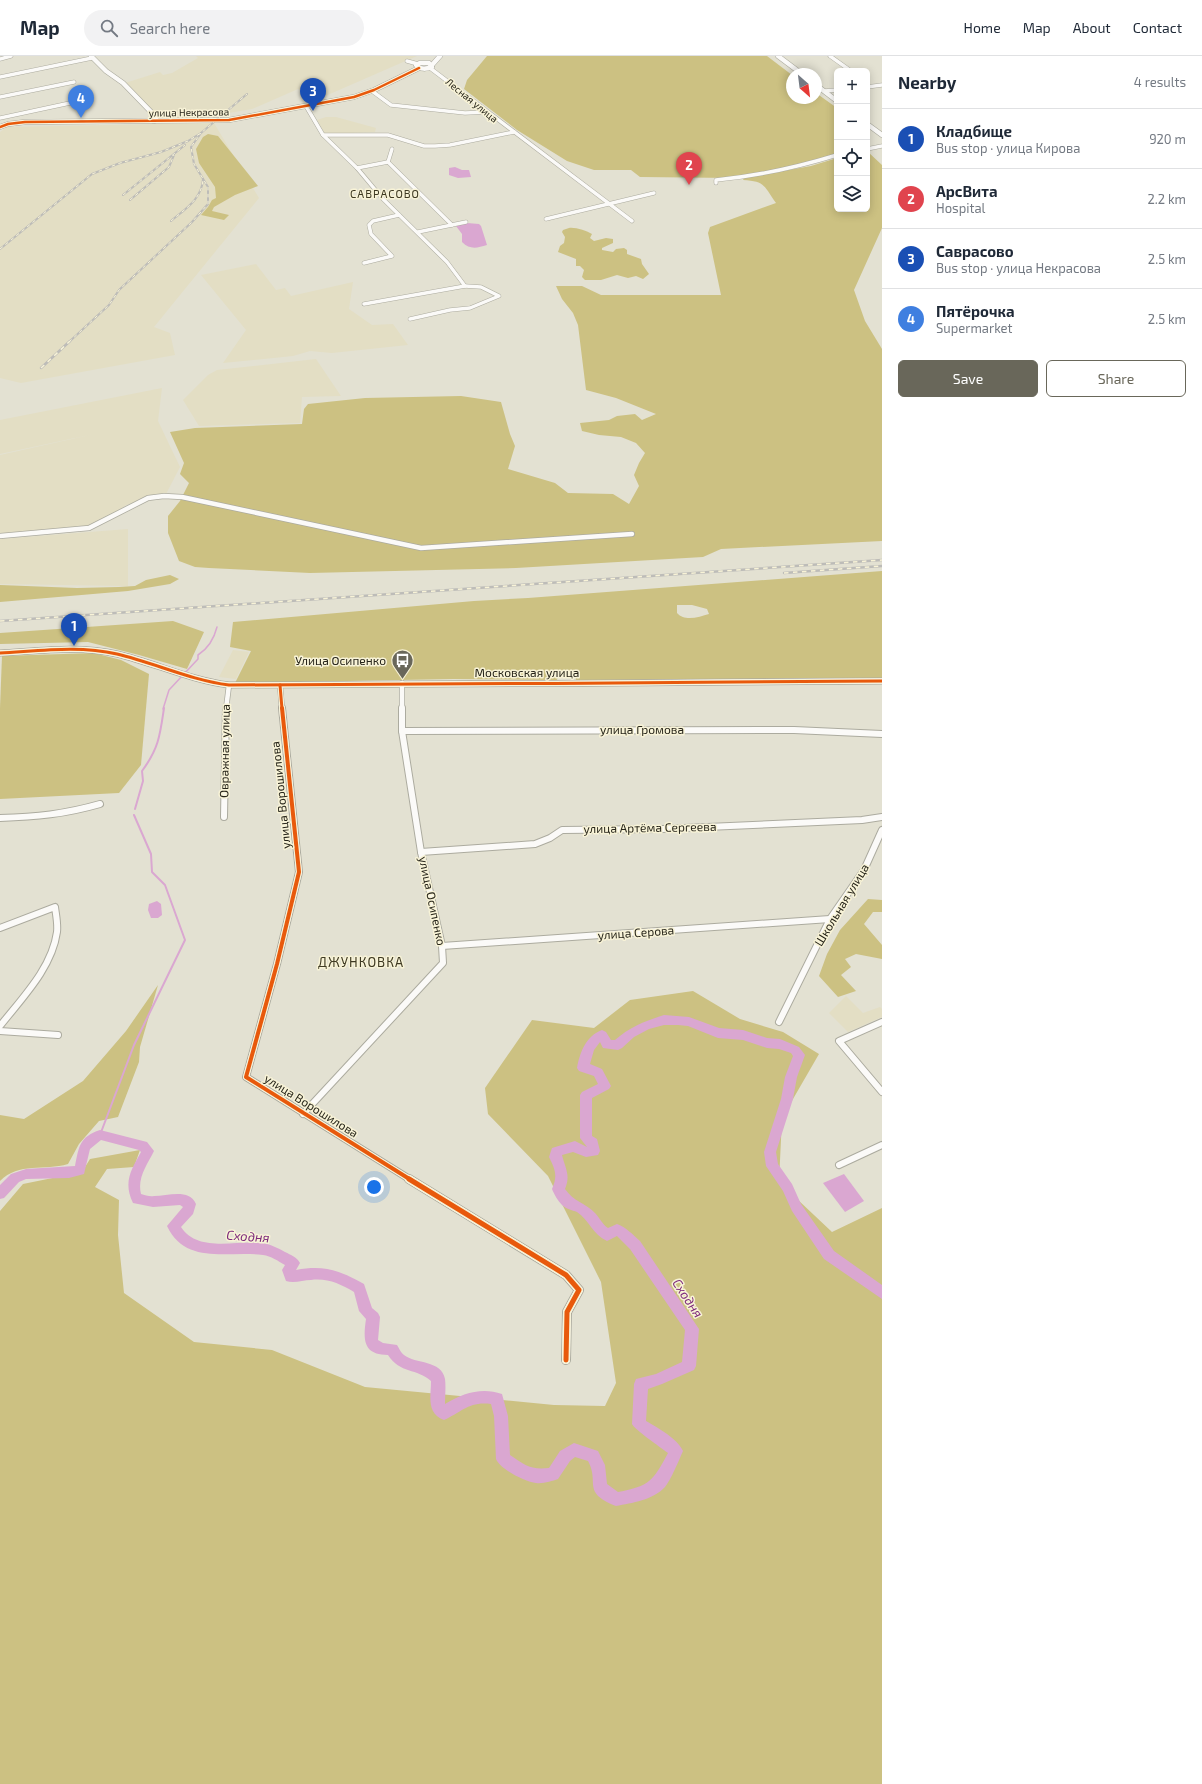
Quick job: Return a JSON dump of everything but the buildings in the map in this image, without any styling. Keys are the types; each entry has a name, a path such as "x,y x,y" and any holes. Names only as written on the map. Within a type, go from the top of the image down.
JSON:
{"street":[{"path":"0,59 11,56"},
{"path":"431,67 440,56"},
{"path":"778,56 794,68"},
{"path":"830,56 847,68"},
{"path":"0,78 91,57 123,83 154,115 156,118 154,121"},
{"path":"418,66 436,60"},
{"path":"407,61 418,66 431,67"},
{"path":"426,63 431,67"},
{"name":"улица Некрасова","path":"0,127 8,124 25,122 229,120 354,97 372,91 418,66"},
{"name":"Лесная улица","path":"431,67 486,112 632,222"},
{"path":"0,97 74,82"},
{"path":"870,83 874,86"},
{"path":"870,87 882,85"},
{"path":"822,89 834,98"},
{"path":"825,91 834,90"},
{"path":"372,91 391,105 465,113 486,112"},
{"path":"0,118 70,103"},
{"path":"306,106 323,135 356,168 383,199 447,262 464,286"},
{"path":"870,126 882,135"},
{"path":"323,135 388,135 424,146 435,146 450,145 514,132"},
{"path":"870,148 882,146"},
{"path":"388,162 392,149"},
{"path":"716,183 716,180 738,178 808,164 834,156"},
{"path":"356,168 388,162"},
{"path":"388,162 452,225"},
{"path":"546,219 654,193"},
{"path":"364,263 392,256 371,234 369,225 373,220 399,215"},
{"path":"418,232 466,222"},
{"path":"364,304 464,286 481,287 499,296 470,308 450,310 410,319"},
{"path":"0,536 89,528 101,524 146,499 164,496 185,498 421,548 632,534"},
{"name":"Московская улица","path":"0,653 73,651 108,653 193,678 229,685 402,683 635,684 882,681"},
{"name":"улица Осипенко","path":"303,1114 443,963 442,946 421,852 402,731 402,683"},
{"name":"Овражная улица","path":"224,817 226,699 229,685"},
{"name":"улица Ворошилова","path":"280,685 299,872 277,964 246,1076 303,1114 566,1275 578,1290 567,1312 566,1360"},
{"name":"улица Громова","path":"402,731 794,730 882,734"},
{"path":"0,818 33,817 73,812 100,804"},
{"name":"улица Артёма Сергеева","path":"421,852 535,844 550,838 562,830 696,828 862,820 882,817"},
{"name":"Школьная улица","path":"779,1022 830,919 864,870 882,830"},
{"path":"0,928 55,907 57,932 48,958 30,986 0,1026"},
{"name":"улица Серова","path":"442,946 830,919"},
{"path":"882,1022 839,1041 882,1092"},
{"path":"0,1031 58,1035"},
{"path":"839,1165 882,1145"}],"shaded area":[{"path":"196,56 417,56 323,97 298,89 252,109 200,118 160,119 125,83 160,72 163,75 172,73 198,58"},
{"path":"487,56 767,56 786,70 786,104 822,104 822,97 834,106 834,155 807,163 733,178 640,177 631,170 594,170 567,161 517,130 464,89 467,80"},
{"path":"326,117 336,117 376,128 375,132 325,134 317,120"},
{"path":"214,123 259,198 154,327 170,333 175,355 21,383 0,378 0,132 7,127"},
{"path":"208,134 218,136 258,186 235,195 214,207 212,211 229,215 224,220 201,215 212,200 216,198 215,187 199,163 196,149 203,137"},
{"path":"870,154 882,165 882,228 854,290 865,321 882,349 882,541 721,549 703,557 516,568 310,573 195,567 179,561 168,533 168,516 180,501 189,483 180,474 184,463 170,432 195,428 302,424 304,409 308,404 365,398 461,396 501,402 515,446 508,469 555,483 568,493 613,494 629,504 639,486 634,475 645,453 636,443 621,437 599,435 582,431 580,423 609,420 617,416 635,414 642,420 656,414 616,398 586,390 578,325 573,313 562,299 556,286 582,286 601,295 721,295 708,233 710,227 776,203 760,183 743,180 744,178 811,166 834,159 834,212 870,212"},
{"path":"455,167 462,170 469,170 471,177 458,178 449,175 449,168"},
{"path":"467,223 479,224 481,226 487,245 474,248 465,245 462,242 462,234 456,226"},
{"path":"569,228 578,229 592,234 590,238 594,241 606,238 613,239 613,243 602,248 602,250 613,252 616,249 624,248 627,250 627,254 641,259 642,264 649,274 643,279 636,276 628,278 617,275 601,280 585,280 582,277 584,270 580,266 576,266 576,259 558,252 560,246 564,243 565,237 562,232 563,230"},
{"path":"256,264 276,290 285,288 291,296 353,282 349,309 372,325 393,324 408,345 332,353 310,351 293,356 223,363 246,330 201,275"},
{"path":"316,359 341,396 302,397 300,423 199,426 183,400 208,375 217,370"},
{"path":"162,388 158,421 180,467 166,494 126,505 107,519 85,527 0,534 0,455 94,434 0,454 0,420"},
{"path":"128,529 128,586 0,584 0,539"},
{"path":"882,571 882,679 576,680 574,674 559,673 557,680 453,679 235,683 251,651 230,647 233,622 474,601","holes":["677,605 692,605 707,609 709,614 688,618 680,616 677,613"]},
{"path":"170,575 179,579 170,584 128,591 0,602 0,585 77,588 119,587 135,586 146,580"},
{"path":"173,621 204,632 187,669 88,642 0,644 0,633"},
{"path":"233,650 249,652 236,679 219,677"},
{"path":"94,653 121,660 149,674 141,765 119,793 0,799 0,708 2,656"},
{"path":"868,899 882,900 882,912 873,912 864,924 882,945 882,959 856,954 845,959 851,967 841,975 856,991 838,997 819,976 827,954 840,930"},
{"path":"157,901 161,904 162,915 158,918 151,918 148,910 149,904"},
{"path":"158,985 140,1047 139,1062 118,1117 99,1121 79,1144 68,1164 15,1171 0,1181 0,1115 24,1119 83,1081 126,1031"},
{"path":"693,991 740,1019 783,1032 819,1054 782,1118 779,1182 832,1232 882,1208 882,1784 0,1784 0,1211 23,1184 82,1172 90,1159 140,1150 134,1167 107,1169 95,1187 119,1200 118,1235 124,1293 194,1342 272,1350 365,1387 554,1405 605,1406 616,1383 601,1282 548,1176 488,1114 485,1088 532,1020 594,1028 630,1000"},
{"path":"846,996 863,1013 880,1007 882,1009 882,1017 848,1032 829,1013"},
{"path":"844,1174 864,1201 845,1212 823,1183"}],"waterway":[{"path":"163,709 169,690 198,659 198,655 208,646 213,639 217,627"},
{"path":"135,809 143,781 142,771 148,763 158,741 164,708"},
{"path":"100,1135 134,1045 185,940 165,885 152,872 151,854 134,815"},
{"name":"Сходня","path":"0,1194 15,1178 26,1174 69,1173 80,1170 86,1145 100,1135 143,1146 148,1151 138,1169 134,1181 134,1193 137,1199 153,1202 181,1199 190,1204 189,1210 173,1226 180,1237 189,1243 200,1247 213,1249 251,1248 271,1251 293,1263 289,1270 291,1277 319,1273 333,1275 359,1288 366,1311 373,1317 371,1343 381,1349 392,1349 398,1359 413,1366 428,1369 438,1378 438,1408 444,1413 469,1399 483,1397 497,1399 501,1416 503,1459 518,1469 536,1476 553,1474 565,1456 574,1450 593,1456 598,1465 600,1488 616,1499 628,1497 645,1492 660,1482 676,1451 656,1434 639,1424 641,1384 657,1380 689,1366 692,1329 635,1245 624,1234 617,1230 607,1235 600,1230 592,1218 582,1209 567,1202 558,1189 562,1181 562,1173 560,1165 555,1157 556,1152 575,1146 584,1152 594,1151 593,1143 586,1138 586,1095 605,1086 598,1072 592,1069 583,1068 585,1058 594,1040 602,1035 607,1045 618,1045 630,1034 646,1025 664,1020 678,1020 689,1022 718,1033 743,1035 767,1043 780,1044 795,1050 799,1055 791,1077 787,1099 770,1152 772,1166 788,1188 796,1207 829,1255 882,1293"}],"railway":[{"path":"201,133 247,94"},
{"path":"0,249 92,174 120,163 161,152 188,141 201,133"},
{"path":"69,342 109,305 119,290 192,222 208,204 208,187 194,164 191,147 201,133"},
{"path":"123,195 185,145"},
{"path":"130,200 169,167 174,155"},
{"path":"171,221 187,208 196,198 200,192 203,179"},
{"path":"41,368 70,341"},
{"path":"0,621 882,560"},
{"path":"784,573 882,566"}],"cycle path":[{"path":"0,127 8,124 25,122 229,120 354,97 374,90 419,68"},
{"path":"0,653 89,650 116,654 200,680 229,685 405,683 635,684 882,681"},
{"path":"280,685 299,872 277,964 246,1077 303,1114 566,1275 579,1290 567,1312 566,1360"}],"place":[{"name":"Саврасово","path":"313,111"},
{"name":"Пятёрочка","path":"81,118"},
{"name":"АрсВита","path":"689,185"},
{"name":"Кладбище","path":"74,646"},
{"name":"Улица Осипенко","path":"402,680"}],"district":[{"name":"САВРАСОВО","path":"385,194"},
{"name":"ДЖУНКОВКА","path":"361,962"}]}
